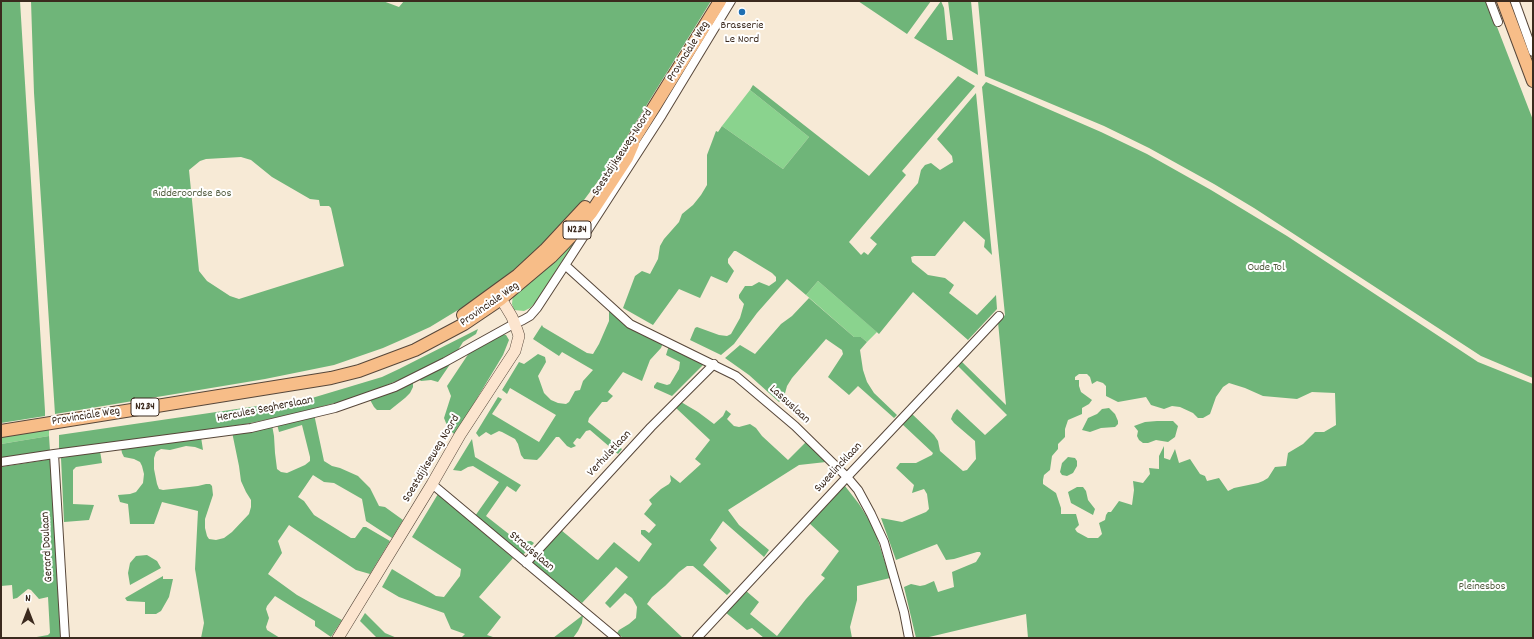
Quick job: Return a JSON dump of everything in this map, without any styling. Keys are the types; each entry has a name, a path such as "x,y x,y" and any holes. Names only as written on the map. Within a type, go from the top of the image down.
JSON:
{"main road":[{"name":"Provinciale Weg","path":"1,431 331,378 359,370 415,350 464,324 499,295 546,262 591,213 627,158 633,144 720,1"},
{"path":"1510,2 1533,81"},
{"name":"Soestdijkseweg Noord","path":"338,638 432,484 460,435 515,351 519,336 515,323 499,295"}],"street":[{"name":"Soestdijkseweg-Noord","path":"530,316 537,308 662,115 731,1"},
{"path":"1490,1 1498,22"},
{"path":"1510,2 1533,52"},
{"name":"Lassuslaan","path":"565,265 630,324 736,376 795,426 847,477 858,490 884,542 904,612 909,638"},
{"name":"Hercules Segherslaan","path":"1,462 251,428 335,408 395,387 446,362 530,316"},
{"name":"Sweelincklaan","path":"697,638 999,316"},
{"name":"Verhulstlaan","path":"526,563 651,427 714,364"},
{"name":"Gerard Doulaan","path":"54,454 65,638"},
{"name":"Strausslaan","path":"432,484 616,638"}],"green space":[{"path":"1,1 20,1 45,416 1,423"},
{"name":"Ridderoordse Bos","path":"31,1 383,1 399,7 404,1 711,1 607,169 584,200 558,229 524,262 473,301 430,327 383,348 334,365 265,379 55,414 34,93","holes":["241,157 251,160 272,177 310,199 319,200 320,206 329,206 331,208 344,266 239,299 230,296 207,281 199,271 189,170 200,161 206,159"]},
{"path":"858,1 931,1 907,34"},
{"path":"941,1 944,8 947,40 953,40 948,1 971,1 978,75 914,38"},
{"path":"978,1 1487,1 1533,120 1533,378 1481,356 1254,208 1149,148 1104,126 985,76"},
{"path":"958,76 975,86 902,171 906,175 849,242 861,255 864,252 868,255 877,244 870,238 918,183 921,170 925,165 931,163 940,170 953,162 952,156 937,139 976,93 992,255 984,247 985,240 964,221 935,256 911,257 912,262 928,275 945,278 954,285 949,293 977,315 996,295 997,309 968,340 913,292 879,334 818,281 806,295 787,279 757,313 734,344 721,355 690,340 695,328 697,327 719,335 727,336 731,334 740,318 744,304 739,298 739,295 745,286 752,286 759,282 769,286 776,281 776,277 772,273 736,251 734,251 728,259 728,263 734,271 727,283 711,276 700,298 679,289 653,325 623,308 635,276 642,271 650,274 658,259 660,246 664,239 679,222 682,214 693,205 701,195 707,185 707,155 716,131 718,132 722,126 783,169 809,137 750,90 753,85 869,176"},
{"path":"986,82 1101,132 1147,154 1211,190 1287,236 1478,362 1533,384 1533,638 1028,638 1026,614 925,638 916,638 904,587 911,584 920,586 925,585 934,581 938,592 954,587 952,572 976,562 981,554 980,552 977,552 946,560 937,544 896,560 881,518 902,522 926,512 929,509 927,494 924,489 912,493 914,485 896,468 900,463 916,463 932,455 933,453 901,423 911,413 934,435 938,441 940,451 963,471 967,470 976,459 975,441 954,423 951,419 953,414 957,409 985,435 1007,415 957,365 961,361 1006,405 998,322 1005,315 982,87","holes":["1079,374 1087,374 1090,377 1092,384 1097,381 1103,383 1106,386 1106,396 1118,402 1146,397 1151,405 1164,409 1172,406 1180,407 1193,413 1198,418 1203,418 1210,414 1216,397 1223,387 1229,383 1263,396 1297,399 1312,392 1335,393 1336,425 1324,432 1315,432 1303,444 1288,453 1286,466 1275,467 1268,478 1258,483 1234,488 1228,491 1219,478 1207,481 1205,476 1200,474 1190,459 1179,463 1175,449 1170,460 1164,458 1164,446 1159,456 1159,469 1149,468 1150,474 1143,483 1133,481 1134,490 1132,505 1119,501 1111,512 1108,512 1105,520 1099,523 1102,534 1098,538 1088,538 1077,532 1075,529 1079,525 1076,514 1061,514 1061,508 1056,493 1043,484 1044,475 1050,470 1052,456 1058,449 1058,444 1065,437 1065,429 1068,420 1082,414 1082,408 1089,404 1092,400 1081,392 1079,380 1075,380 1075,377"]},
{"path":"750,90 809,137 783,169 722,126"},
{"path":"600,203 535,303 524,311 514,310 512,304 513,294"},
{"path":"818,281 877,332 867,342 861,337 854,337 806,295"},
{"path":"809,298 854,337 861,337 867,342 860,350 863,370 867,382 874,393 897,415 894,418 858,386 849,395 828,377 843,354 842,350 826,339 792,378 787,386 784,397 779,402 749,375 725,358 740,345 755,354 781,324 792,316"},
{"path":"609,307 664,340 661,348 650,360 642,381 623,372 608,392 613,396 607,402 602,402 589,418 588,422 622,449 618,454 590,430 586,431 580,439 577,438 573,443 576,446 571,448 567,446 559,437 556,437 537,460 524,459 515,439 502,432 499,431 491,435 486,432 479,437 476,433 498,397 502,399 492,414 539,442 556,415 510,388 507,394 502,390 519,362 524,364 538,354 545,357 546,362 538,376 544,393 551,400 558,403 566,404 569,402 575,391 580,390 583,381 593,370 562,352 559,356 533,339 542,325 587,353 593,354 609,321"},
{"path":"478,329 476,334 463,342 458,350 413,374 375,390 339,402 246,424 59,450 59,435 312,398 382,377"},
{"path":"502,334 506,335 509,340 503,355 455,435 448,428 444,418 451,396 447,386 471,350"},
{"path":"670,342 704,364 672,396 654,388 657,382 667,385 670,384 679,369 680,362 666,355"},
{"path":"453,360 438,382 431,380 421,381 417,378"},
{"path":"413,380 413,387 410,393 390,410 377,410 369,398"},
{"path":"681,402 714,424 723,416 726,410 731,414 727,419 734,426 739,427 750,424 756,428 762,436 788,460 806,442 826,462 799,465 728,510 739,525 769,550 764,557 723,521 710,540 717,548 703,565 731,591 727,595 693,566 687,566 652,597 647,604 683,638 623,638 617,633 636,618 637,607 632,598 625,593 610,608 605,603 628,577 616,567 582,603 532,564 531,561 561,530 598,560 614,542 639,562 652,544 641,534 641,530 645,530 649,533 656,525 644,514 652,504 649,500 669,484 671,481 670,475 680,483 701,464 695,459 710,440 676,408"},
{"path":"1109,408 1115,414 1118,421 1118,424 1115,427 1101,428 1090,432 1082,430 1088,418 1097,414 1102,409"},
{"path":"314,414 324,461 332,466 358,476 370,488 379,506 385,507 403,520 392,538 366,521 362,499 334,483 324,482 313,475 298,497 304,501 314,515 351,538 355,538 363,527 366,527 390,541 370,574 356,570 289,525 278,541 282,553 268,574 297,595 342,620 331,637 315,626 315,621 275,596 266,609 269,618 266,627 267,630 280,638 201,638 204,623 195,569 198,511 162,502 154,524 130,524 128,504 120,502 118,495 136,492 143,483 144,474 140,462 124,457 121,448 201,437 203,450 186,446 170,450 161,449 156,452 154,458 154,469 159,489 163,490 206,484 210,484 212,486 213,495 205,519 205,528 209,539 216,540 224,538 232,532 249,514 251,507 251,500 241,481 232,432 272,425 277,469 281,472 287,473 305,465 310,461 310,457 302,425 279,432 277,424"},
{"path":"1173,421 1178,426 1175,437 1168,442 1156,440 1143,443 1139,440 1137,436 1138,431 1134,426 1145,422"},
{"path":"49,427 49,436 1,444 1,435"},
{"path":"49,436 50,451 1,459 1,444"},
{"path":"472,439 475,457 521,485 516,492 507,486 486,516 519,542 531,541 534,543 523,555 475,516 499,482 473,466 461,471 453,470"},
{"path":"100,451 102,463 76,467 73,470 73,504 94,505 89,520 64,522 61,458"},
{"path":"1068,457 1075,458 1077,461 1077,466 1073,473 1067,476 1062,475 1060,472 1062,463"},
{"path":"52,459 61,638 31,638 48,635 50,633 48,597 39,599 31,590 28,589 17,598 13,599 12,585 1,586 1,467"},
{"path":"843,485 859,504 874,528 890,578 857,586 857,600 850,627 852,638 764,638 752,628 747,630 725,612 745,590 759,602 750,614 777,636 806,599 825,578 821,575 839,551 808,522"},
{"path":"1077,487 1083,487 1086,491 1088,500 1095,509 1093,515 1071,503 1068,492"},
{"path":"438,494 513,558 479,597 501,617 487,635 496,638 461,638 465,634 451,629 444,613 399,597 382,587 392,569 436,596 444,597 460,576 461,569 412,537"},
{"path":"147,555 157,561 161,568 130,585 128,573 130,563 136,556"},
{"path":"163,576 163,579 173,579 169,597 161,611 156,614 145,614 145,602 127,601 125,598"},
{"path":"365,613 385,633 397,638 377,638 360,621"},
{"path":"583,615 582,623 573,638 553,638"}],"place":[{"name":"Brasserie Le Nord","path":"742,12"}],"park label":[{"name":"Oude Tol","path":"1266,268"},
{"name":"Pleinesbos","path":"1482,587"}]}
